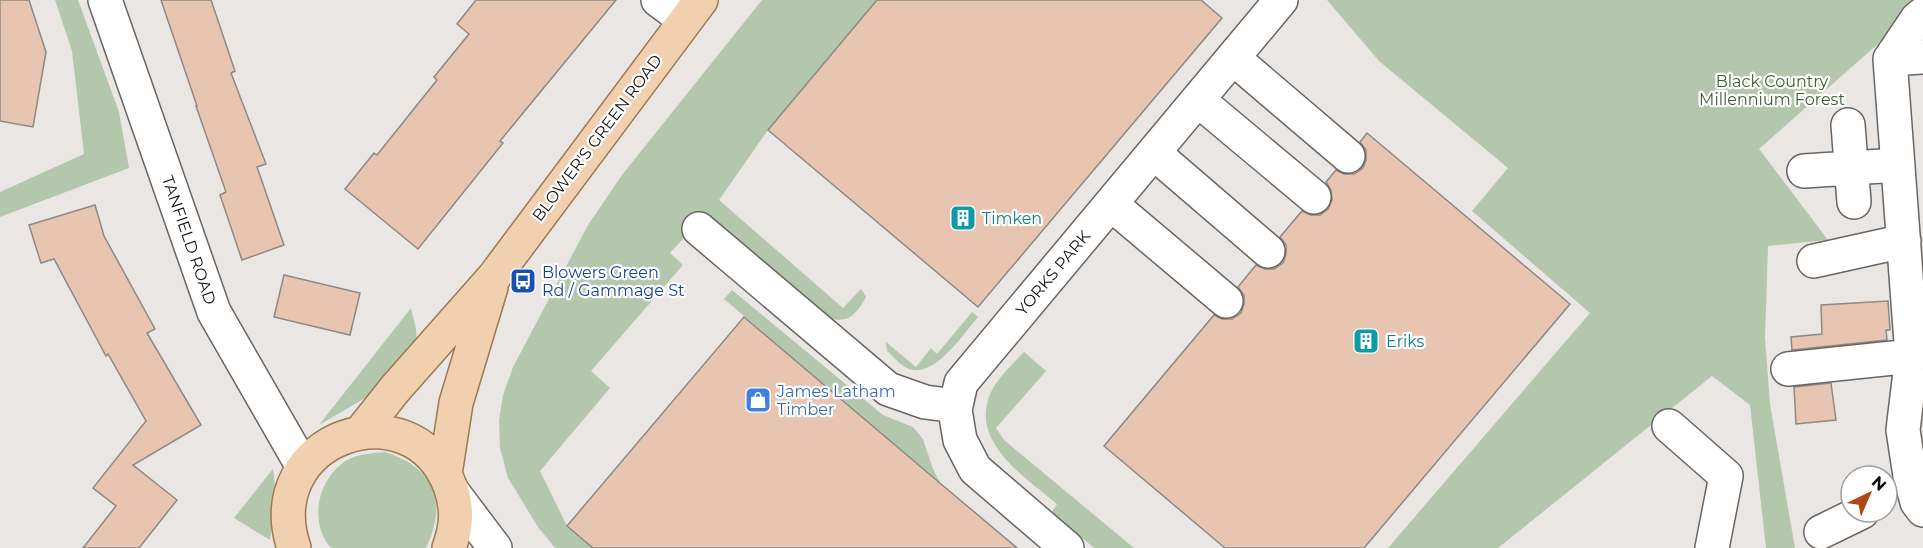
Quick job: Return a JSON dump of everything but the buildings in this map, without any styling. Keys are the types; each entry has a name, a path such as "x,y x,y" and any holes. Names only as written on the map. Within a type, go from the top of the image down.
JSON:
{"main road":[{"name":"BLOWER'S GREEN ROAD","path":"360,433 394,389 494,277 693,10"},
{"name":"BLOWER'S GREEN ROAD","path":"449,548 456,531 455,502 448,483 456,403 494,277"},
{"path":"294,548 289,532 288,513 292,489 303,467 314,454 343,437 379,432 398,436 414,443 429,453 448,483"}],"street":[{"name":"TANFIELD ROAD","path":"105,0 214,312 303,467"},
{"path":"658,0 693,10"},
{"name":"YORKS PARK","path":"1067,548 975,469 960,440 956,406 962,383 1281,0"},
{"path":"1911,481 1904,430 1915,369 1907,174 1909,128 1890,59 1917,19 1923,14"},
{"path":"1890,59 1923,57"},
{"path":"1233,58 1348,156"},
{"path":"1198,100 1314,197"},
{"path":"1848,125 1854,202"},
{"path":"1154,153 1268,251"},
{"path":"1804,171 1851,168 1907,174"},
{"path":"1111,204 1226,301"},
{"path":"699,229 888,389 925,402 956,406"},
{"path":"1814,261 1911,260"},
{"path":"1794,379 1915,369"},
{"path":"1669,426 1726,476 1712,548"},
{"path":"448,483 495,548"},
{"path":"1821,532 1839,523"}],"green space":[{"path":"55,0 78,0 119,112 129,168 0,217 0,192 84,154 72,51"},
{"path":"762,0 877,0 768,130 719,200 843,308 861,289 866,297 853,315 843,320 821,315 705,215 670,253 683,265 591,371 610,388 540,471 567,526 593,548 555,548 538,527 508,478 500,448 499,420 503,395 513,367 588,225 622,175"},
{"name":"Black Country Millennium Forest","path":"1327,0 1923,0 1923,4 1759,149 1828,240 1768,246 1765,338 1770,404 1795,548 1766,548 1750,405 1712,376 1498,548 1388,548 1590,313 1472,211 1508,168 1379,61"},
{"path":"732,290 883,415 913,427 923,439 933,469 941,484 724,299"},
{"path":"411,308 417,345 372,394 319,425"},
{"path":"972,312 978,317 946,354 926,368 915,370 905,367 887,351 886,342 916,367 931,348 937,354"},
{"path":"1024,352 1046,371 996,428 1004,440 1134,548 1094,548 1052,512 1057,504 1017,471 995,445 988,430 986,414 989,397 1000,379"},
{"path":"385,452 415,467 432,487 436,500 436,514 427,546 425,548 331,548 324,537 318,513 319,501 329,478 347,460 370,453"},
{"path":"273,469 276,495 270,540 234,518"}],"place":[{"name":"Timken","path":"963,218"},
{"name":"Blowers Green Rd / Gammage St","path":"523,281"},
{"name":"Eriks","path":"1366,341"},
{"name":"James Latham Timber","path":"758,400"}]}
